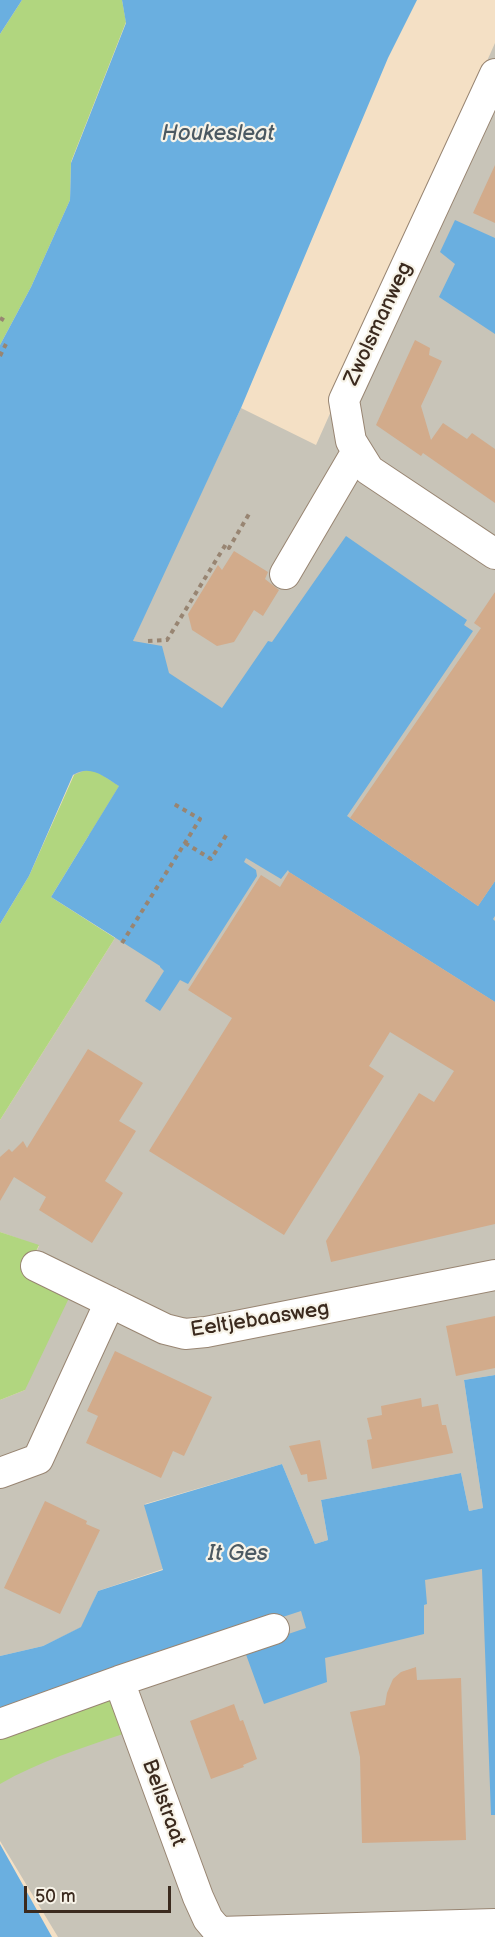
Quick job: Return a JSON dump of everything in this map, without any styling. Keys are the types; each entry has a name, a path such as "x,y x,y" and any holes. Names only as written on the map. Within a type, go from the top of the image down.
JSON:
{"street":[{"name":"Zwolsmanweg","path":"495,74 486,119 344,400 351,441 369,470 495,554"},
{"path":"285,574 357,451"},
{"name":"Eeltjebaasweg","path":"36,1266 165,1329 185,1334 229,1328 495,1275"},
{"path":"0,1473 38,1458 110,1302"},
{"path":"0,1724 274,1629"},
{"name":"Bellstraat","path":"119,1681 198,1897 208,1919 219,1932 495,1924"}],"path":[{"path":"0,318 7,322"},
{"path":"0,356 6,344"},
{"path":"148,641 167,640 226,544 230,548 249,514"},
{"path":"122,943 200,819 172,803"},
{"path":"185,843 211,859 227,834"}],"shaded area":[{"path":"495,43 495,1375 464,1380 483,1508 469,1511 461,1473 321,1500 328,1540 315,1544 282,1464 145,1504 163,1569 98,1591 82,1627 43,1646 0,1656 0,1400 25,1390 25,1275 39,1246 0,1232 0,1120 115,938 74,775 157,586 241,408 316,445"},
{"path":"495,1556 495,1937 58,1937 0,1841 0,1705 331,1591"}],"green space":[{"path":"22,0 122,0 126,22 71,162 70,200 31,287 0,345 0,34"},
{"path":"86,770 94,770 119,786 51,897 115,938 0,1120 0,924 29,876 74,775"},
{"path":"0,1232 39,1245 25,1275 69,1298 25,1390 0,1400"},
{"path":"108,1696 123,1734 45,1762 0,1784 0,1732"}],"water":[{"path":"0,0 22,0 0,34"},
{"name":"Houkesleat","path":"122,0 417,0 388,58 241,408 133,641 162,646 169,673 222,708 268,641 272,642 346,536 467,620 464,625 473,631 347,816 478,906 495,881 495,916 493,919 495,921 495,1002 288,870 281,879 246,858 244,862 256,870 257,876 188,984 180,980 160,1011 145,1001 164,971 160,966 51,897 119,786 92,771 73,775 29,876 0,924 0,345 31,287 70,200 71,163 126,23"},
{"path":"455,220 495,238 495,334 439,297 455,264 440,252"},
{"name":"It Ges","path":"495,1375 495,1815 491,1815 482,1569 425,1580 427,1604 424,1605 424,1634 325,1658 327,1682 264,1704 244,1649 306,1628 301,1611 176,1652 161,1650 0,1710 0,1656 43,1646 81,1627 98,1591 163,1570 144,1505 282,1464 315,1544 328,1540 321,1500 461,1473 469,1511 483,1508 464,1380"},
{"path":"0,1844 52,1937 0,1937"}],"building":[{"path":"495,165 495,223 473,213"},
{"path":"415,340 430,348 429,355 442,361 421,406 431,440 443,423 467,439 472,433 495,449 495,503 423,453 421,456 376,425"},
{"path":"234,551 268,572 265,579 279,590 263,616 254,610 234,642 217,646 192,630 188,614 218,565 222,570"},
{"path":"495,592 495,881 478,906 350,818 481,628 474,623"},
{"path":"289,872 495,1002 495,1224 331,1262 326,1241 419,1093 434,1102 454,1071 390,1032 369,1066 384,1076 284,1235 149,1151 232,1018 188,990 261,875 280,887"},
{"path":"88,1049 143,1083 119,1121 136,1131 105,1181 123,1193 92,1243 39,1210 46,1197 14,1177 0,1201 0,1157 9,1149 12,1152 23,1141 27,1148"},
{"path":"495,1316 495,1368 456,1376 446,1326"},
{"path":"115,1351 212,1397 184,1456 173,1451 161,1478 86,1443 98,1416 87,1411"},
{"path":"421,1398 422,1407 438,1404 442,1425 446,1425 453,1453 372,1469 367,1440 372,1439 367,1418 382,1415 381,1406"},
{"path":"320,1440 327,1479 308,1482 307,1474 301,1475 289,1446"},
{"path":"45,1501 87,1521 86,1524 100,1530 60,1614 4,1588"},
{"path":"416,1667 417,1680 461,1678 466,1840 362,1843 360,1757 350,1712 385,1705 393,1679 401,1672"},
{"path":"234,1704 240,1721 243,1720 257,1759 243,1765 244,1767 211,1779 190,1721"}]}
